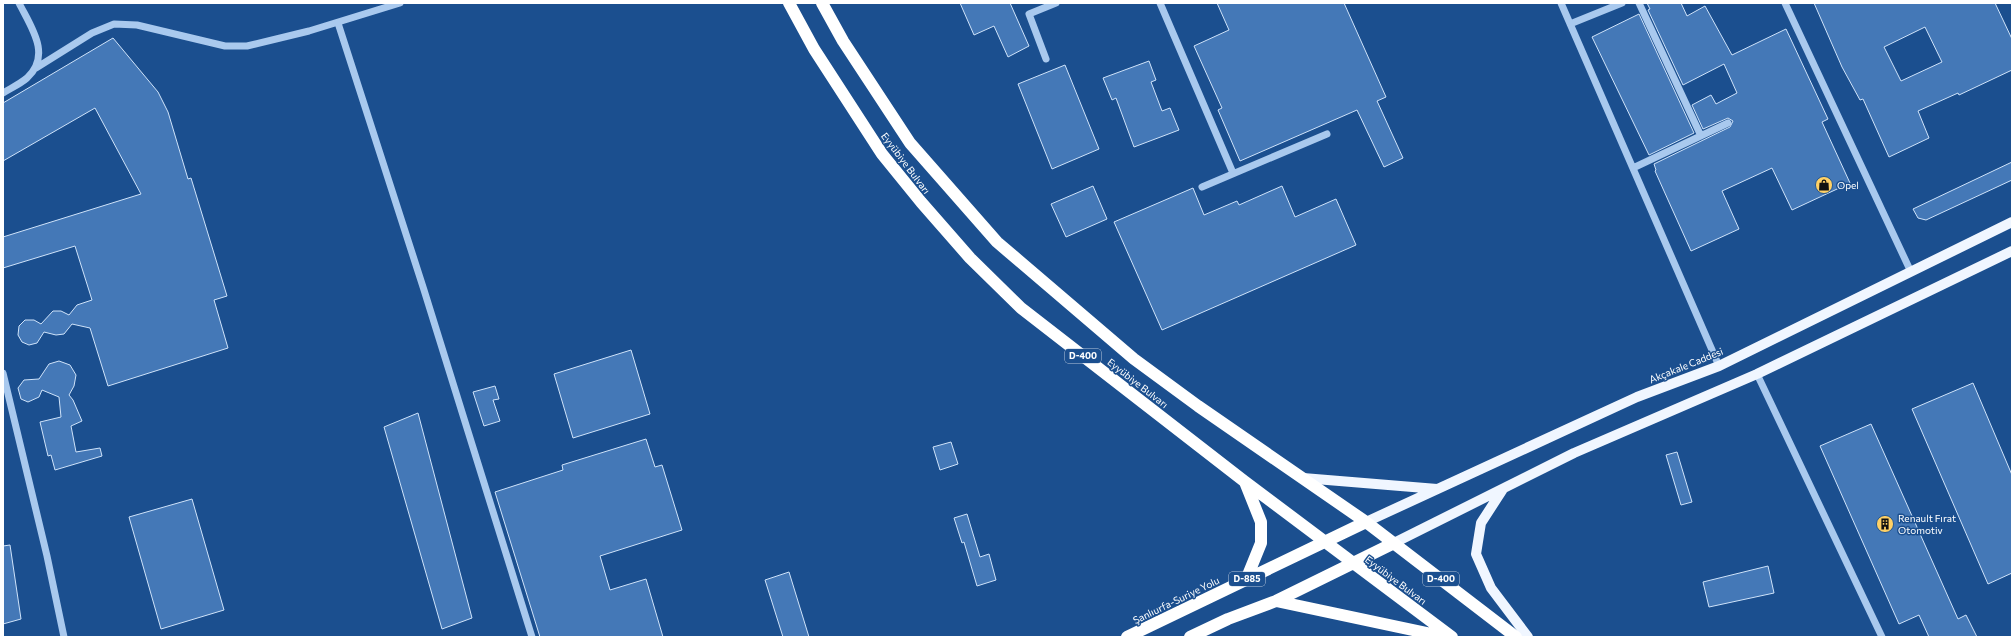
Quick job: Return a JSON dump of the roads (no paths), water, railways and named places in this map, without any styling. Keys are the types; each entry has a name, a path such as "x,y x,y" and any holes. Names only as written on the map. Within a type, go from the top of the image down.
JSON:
{"highway":[{"name":"Eyyübiye Bulvarı","path":"789,3 814,49 882,154 921,202 970,258 1021,308 1244,481 1452,637"},
{"name":"Eyyübiye Bulvarı","path":"822,3 843,41 910,143 997,242 1134,359 1198,406 1366,522"},
{"path":"1244,481 1261,522 1261,542 1246,580"},
{"name":"Şanlıurfa-Suriye Yolu","path":"1127,637 1366,522"},
{"name":"D-400","path":"1366,522 1516,637"},
{"path":"1190,637 1228,619 1276,601 1394,543"},
{"path":"1276,601 1446,637"}],"main road":[{"name":"Akçakale Caddesi","path":"1366,522 1637,397 1719,366 2012,222"},
{"path":"1394,543 1574,453 1757,374 2012,251"},
{"path":"1303,478 1439,489"},
{"path":"1504,488 1481,523 1476,554 1491,588 1528,637"}],"street":[{"path":"19,3 38,42 39,59 36,68"},
{"path":"3,93 26,79 36,68 92,33 114,24 137,25 198,40 236,47 279,39 338,23 400,3"},
{"path":"1046,59 1029,14 1056,3"},
{"path":"1160,3 1233,173"},
{"path":"1561,3 1719,366"},
{"path":"1570,24 1622,3"},
{"path":"1639,3 1701,136"},
{"path":"1784,3 1911,272"},
{"path":"338,23 427,298 532,637"},
{"path":"1633,168 1728,123"},
{"path":"1202,188 1233,173 1327,134"},
{"path":"3,373 48,556 64,637"},
{"path":"1757,374 1882,637"}],"place":[{"name":"Opel","path":"1824,185"},
{"name":"Renault Fırat Otomotiv","path":"1885,524"}]}
